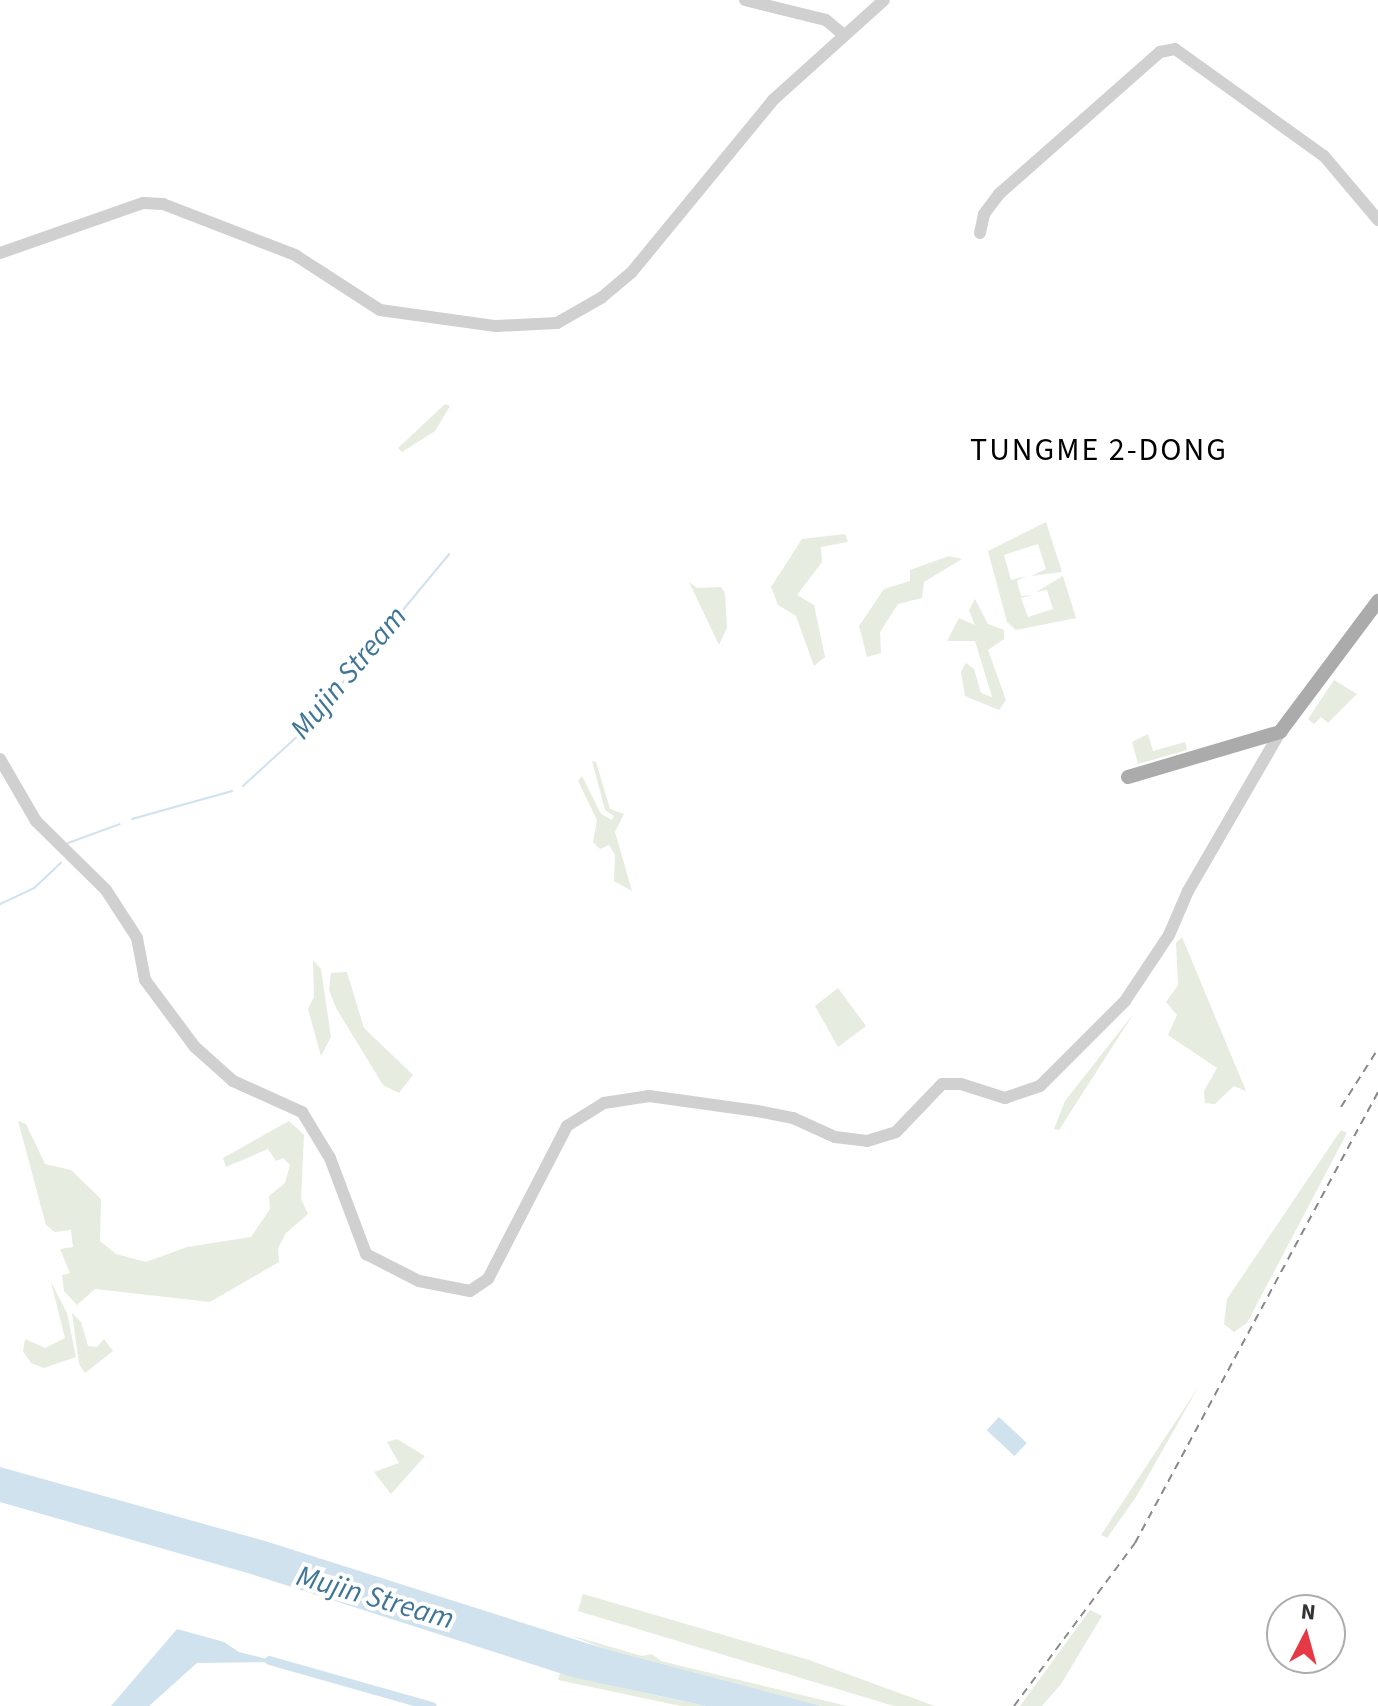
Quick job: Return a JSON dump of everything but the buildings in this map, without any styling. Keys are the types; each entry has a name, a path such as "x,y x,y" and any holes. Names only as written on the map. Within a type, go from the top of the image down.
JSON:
{"main road":[{"path":"1128,777 1280,732 1378,601"}],"street":[{"path":"745,0 826,20 844,35"},
{"path":"0,253 143,203 163,204 295,255 380,310 496,326 557,323 601,298 631,273 733,145 844,35 884,0"},
{"path":"980,233 984,214 999,194 1160,52 1175,49 1324,156 1378,220"},
{"path":"0,759 36,821 106,890 137,938 145,980 195,1047 233,1081 302,1112 330,1158 366,1254 419,1281 470,1291 488,1279 567,1126 604,1103 649,1096 757,1111 793,1118 835,1137 867,1141 896,1132 935,1088 948,1083 1005,1098 1024,1096 1040,1086 1125,1001 1169,935 1188,891 1280,732"}],"shaded area":[{"path":"445,404 450,406 435,431 402,452 398,448"},
{"path":"1046,522 1062,572 1031,576 1046,569 1038,544 1004,555 1011,580 1026,576 1017,581 1021,596 1032,595 1021,598 1028,617 1053,609 1047,590 1036,592 1063,576 1076,618 1016,630 1007,622 988,551"},
{"path":"845,534 848,542 821,547 822,562 797,595 814,605 825,657 814,666 796,616 778,605 771,587 802,539"},
{"path":"949,556 962,559 924,582 922,598 898,604 880,632 881,653 867,657 859,626 884,589 910,581 910,570"},
{"path":"689,582 697,588 721,587 725,593 727,628 719,645"},
{"path":"975,599 988,624 1004,630 1004,639 988,650 1006,700 999,710 965,696 961,672 966,663 974,669 981,693 992,697 975,641 947,641 959,618 975,625 969,610"},
{"path":"1334,680 1357,694 1328,723 1321,717 1314,724 1308,719"},
{"path":"1148,734 1153,751 1185,742 1187,750 1138,764 1132,742"},
{"path":"592,761 596,762 610,809 624,814 615,832 632,891 614,881 615,855 609,845 600,849 593,842 597,820 578,781 582,776 601,814 612,820 614,816 605,810"},
{"path":"1182,937 1246,1091 1234,1086 1215,1104 1205,1103 1204,1091 1217,1068 1168,1035 1177,1015 1166,1002 1178,985 1176,943"},
{"path":"313,960 321,969 331,1037 321,1056 308,1009 314,997"},
{"path":"347,972 364,1028 413,1075 399,1093 383,1085 336,1008 329,990 331,973"},
{"path":"838,988 866,1026 838,1047 815,1006"},
{"path":"1134,1013 1059,1130 1054,1129 1065,1101"},
{"path":"18,1121 26,1124 45,1164 71,1170 101,1199 100,1241 116,1254 146,1262 187,1247 251,1237 270,1209 269,1196 285,1183 290,1165 283,1158 276,1161 268,1149 226,1167 223,1158 289,1121 304,1135 301,1199 308,1214 286,1233 278,1248 279,1262 210,1302 95,1289 77,1305 64,1291 62,1275 70,1273 60,1249 73,1247 71,1230 55,1232 46,1225"},
{"path":"1341,1130 1347,1133 1247,1323 1234,1332 1224,1324 1227,1299"},
{"path":"51,1282 67,1313 76,1357 44,1368 31,1363 23,1351 25,1339 45,1348 65,1338"},
{"path":"72,1313 81,1322 88,1346 97,1347 104,1339 113,1351 85,1373 79,1364"},
{"path":"1199,1386 1136,1497 1107,1538 1101,1535"},
{"path":"397,1439 425,1456 391,1494 374,1472 399,1463 387,1442"},
{"path":"583,1594 809,1660 935,1706 894,1706 578,1611"},
{"path":"1090,1610 1102,1616 1061,1684 1042,1706 1020,1706"},
{"path":"570,1635 642,1656 652,1654 661,1661 847,1706 822,1706 602,1648"},
{"path":"560,1673 706,1706 681,1706 558,1680"}],"water":[{"path":"999,1417 1027,1443 1015,1456 987,1430"},
{"name":"Mujin Stream","path":"0,1467 265,1541 602,1648 822,1706 706,1706 572,1677 251,1574 0,1502"},
{"path":"177,1629 224,1642 239,1652 279,1662 197,1663 149,1706 111,1706"}],"waterway":[{"name":"Mujin Stream","path":"243,786 302,732 449,554"},
{"name":"Mujin Stream","path":"132,819 232,791"},
{"name":"Mujin Stream","path":"68,843 120,824"},
{"name":"Mujin Stream","path":"0,904 34,888 61,863"},
{"path":"269,1660 432,1706"}],"railway":[{"path":"1341,1107 1378,1049"},
{"path":"1014,1706 1135,1543 1378,1092"}],"district":[{"name":"TUNGME 2-DONG","path":"1099,450"}]}
